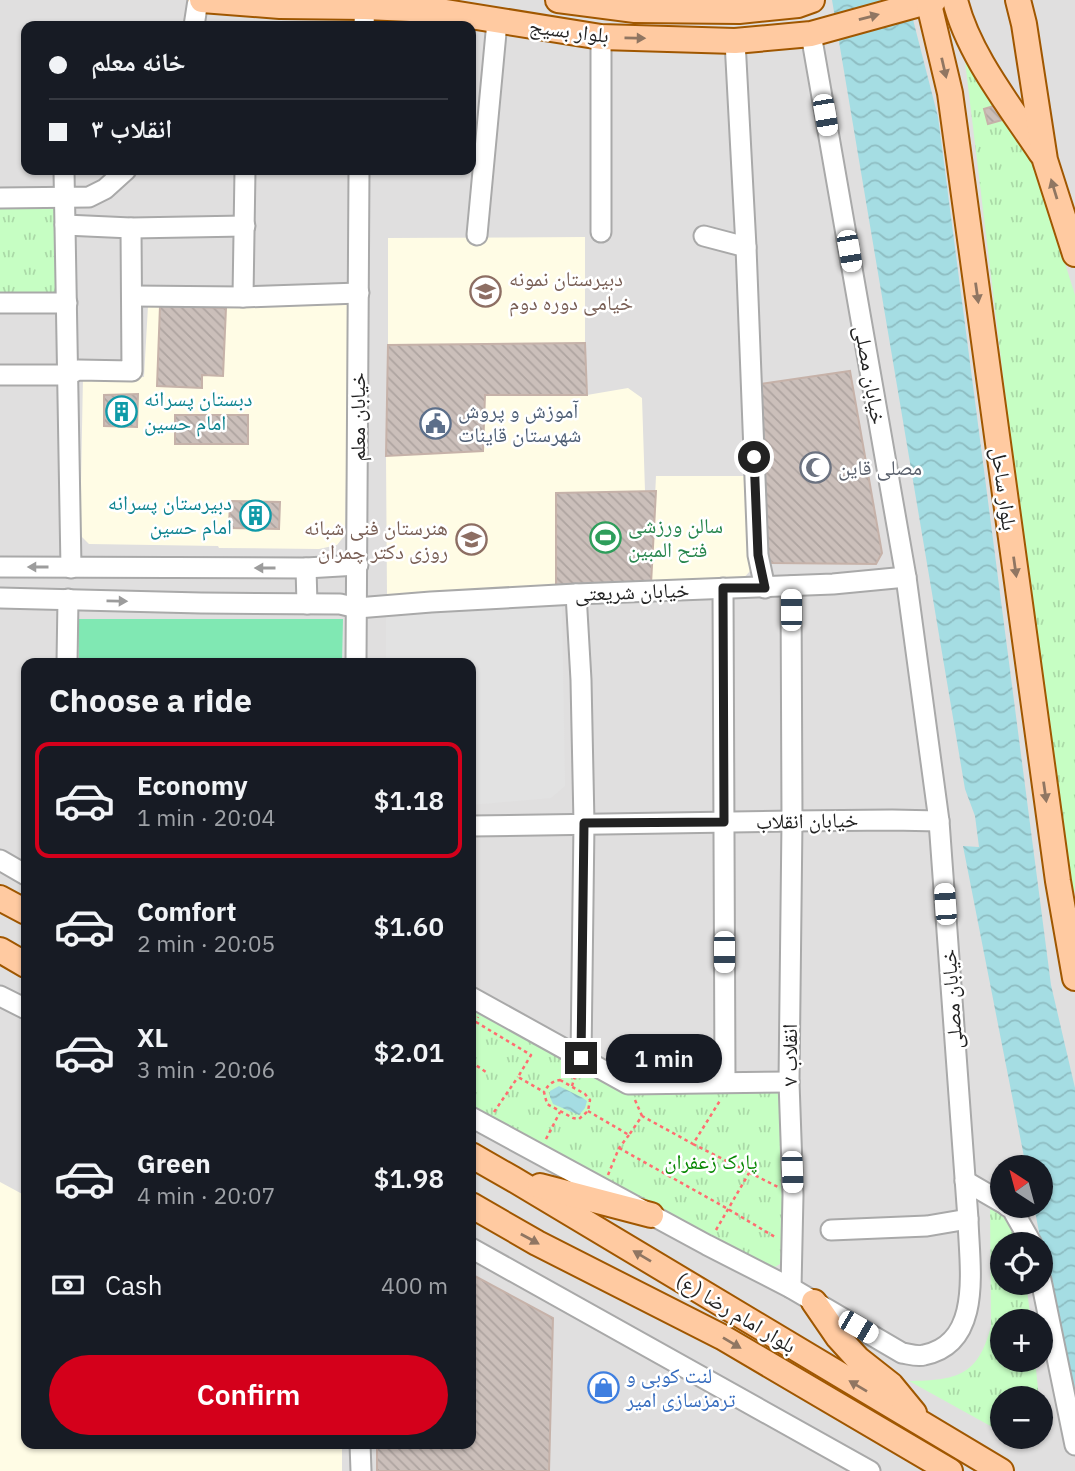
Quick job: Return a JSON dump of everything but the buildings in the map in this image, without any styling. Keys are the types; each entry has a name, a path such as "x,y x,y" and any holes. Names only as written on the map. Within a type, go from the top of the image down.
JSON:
{"main road":[{"name":"بلوار بسیج","path":"200,0 364,11 433,10 601,37 735,41 811,34 930,0"},
{"name":"بلوار بسیج","path":"558,0 635,10 805,2"},
{"name":"بلوار ساحل","path":"930,0 950,93 1058,881 1072,942 1075,978"},
{"path":"955,0 959,18 974,50 1045,160"},
{"path":"1017,0 1024,24 1045,160 1075,254"},
{"path":"406,21 433,10"},
{"path":"1058,881 1075,902"},
{"path":"0,898 21,909"},
{"path":"0,950 21,962"},
{"name":"بلوار امام رضا (ع)","path":"476,1159 1001,1471"},
{"path":"513,1179 651,1215"},
{"name":"بلوار امام رضا (ع)","path":"476,1208 537,1243 722,1337 950,1471"},
{"path":"814,1302 838,1337 858,1359 891,1385 926,1427"}],"street":[{"path":"195,21 200,0"},
{"path":"477,235 497,22"},
{"name":"خیابان مصلی","path":"478,1121 792,1288 902,1353 922,1356 946,1346 961,1330 969,1306 968,1219 939,821 906,577 811,34"},
{"path":"601,37 601,232"},
{"path":"735,41 758,555 765,588"},
{"path":"64,175 71,568"},
{"path":"0,198 89,197 106,189 121,175"},
{"path":"243,298 245,175"},
{"name":"خیابان معلم","path":"356,658 359,175"},
{"path":"65,225 131,228 245,226"},
{"path":"0,375 68,375 78,370 132,371 131,228"},
{"path":"704,236 746,247"},
{"path":"132,296 243,298 359,293"},
{"path":"0,303 67,303"},
{"path":"0,567 306,568 358,565"},
{"path":"306,568 307,604"},
{"name":"خیابان شریعتی","path":"0,598 340,604 357,608 576,594 765,588 906,577"},
{"name":"انقلاب ۷","path":"791,586 789,1082 793,1195 792,1288"},
{"path":"723,588 728,1082"},
{"path":"576,594 584,823 581,1058"},
{"path":"67,658 68,599"},
{"name":"خیابان انقلاب","path":"476,826 939,821"},
{"path":"0,860 21,872"},
{"path":"0,996 21,1006"},
{"path":"476,1000 628,1084 789,1082"},
{"path":"965,1181 990,1196"},
{"path":"831,1230 927,1226 968,1219"},
{"path":"476,1251 870,1471"},
{"path":"1044,1295 1075,1445"},
{"path":"360,1449 360,1471"}],"path":[{"path":"476,1022 531,1055 518,1077 478,1121"},
{"path":"476,1065 486,1072"},
{"path":"518,1077 544,1091 547,1104 560,1112 579,1119 588,1111 590,1100 585,1094 560,1080 554,1081 544,1091"},
{"path":"693,1144 728,1082"},
{"path":"588,1111 629,1135"},
{"path":"538,1154 560,1112"},
{"path":"602,1189 619,1148 642,1116 793,1195"},
{"path":"619,1148 793,1248"},
{"path":"707,1245 749,1172"}],"shaded area":[{"path":"0,0 1075,0 1075,1471 0,1471"},
{"name":"دبیرستان نمونه خیامی دوره دوم","path":"585,237 585,343 388,345 388,238"},
{"path":"349,305 345,535 337,545 319,549 89,544 80,535 83,377 144,377 148,306"},
{"name":"هنرستان فنی شبانه روزی دکتر چمران","path":"628,388 642,398 645,491 556,493 556,587 387,597 386,456 482,451 485,395 587,395"},
{"path":"656,476 747,476 750,571 743,579 651,584"},
{"path":"562,601 565,786 551,798 476,805 476,658 386,658 386,612"},
{"path":"0,1182 21,1193 21,1449 342,1449 342,1471 0,1471"}],"green space":[{"path":"969,59 1032,159 1075,295 1075,892 1067,882 965,61"},
{"path":"62,207 65,295 0,295 0,208"},
{"path":"78,619 343,619 342,658 79,658"},
{"name":"پارک زعفران","path":"476,1013 624,1093 780,1092 783,1262 775,1267 737,1254 476,1111"},
{"path":"990,1218 1004,1218 1016,1232 990,1232"},
{"path":"991,1295 1028,1295 1029,1309 991,1309"},
{"path":"990,1329 990,1372 1036,1372 1038,1386 990,1386 990,1426 909,1381 952,1377 963,1372 972,1366 986,1343"}],"water":[{"path":"832,0 908,0 938,117 1051,985 1075,1088 1075,1418 1051,1295 1053,1232 1039,1232 1036,1218 1054,1218 1054,1155 1024,1155 963,846 979,847 975,816 965,789"},
{"path":"559,1086 587,1101 579,1115 553,1104 550,1091"}],"place":[{"name":"دبیرستان نمونه خیامی دوره دوم","path":"486,291"},
{"name":"دبستان پسرانه امام حسین","path":"121,411"},
{"name":"آموزش و پروش شهرستان قاینات","path":"435,423"},
{"name":"مصلی قاین","path":"815,468"},
{"name":"دبیرستان پسرانه امام حسین","path":"255,515"},
{"name":"سالن ورزشی فتح المبین","path":"605,538"},
{"name":"هنرستان فنی شبانه روزی دکتر چمران","path":"471,540"},
{"name":"لنت کوبی و ترمزسازی امیر","path":"603,1388"}],"route":[{"path":"581,1058 584,823 724,822 723,588 765,588 758,555 754,457"}]}
